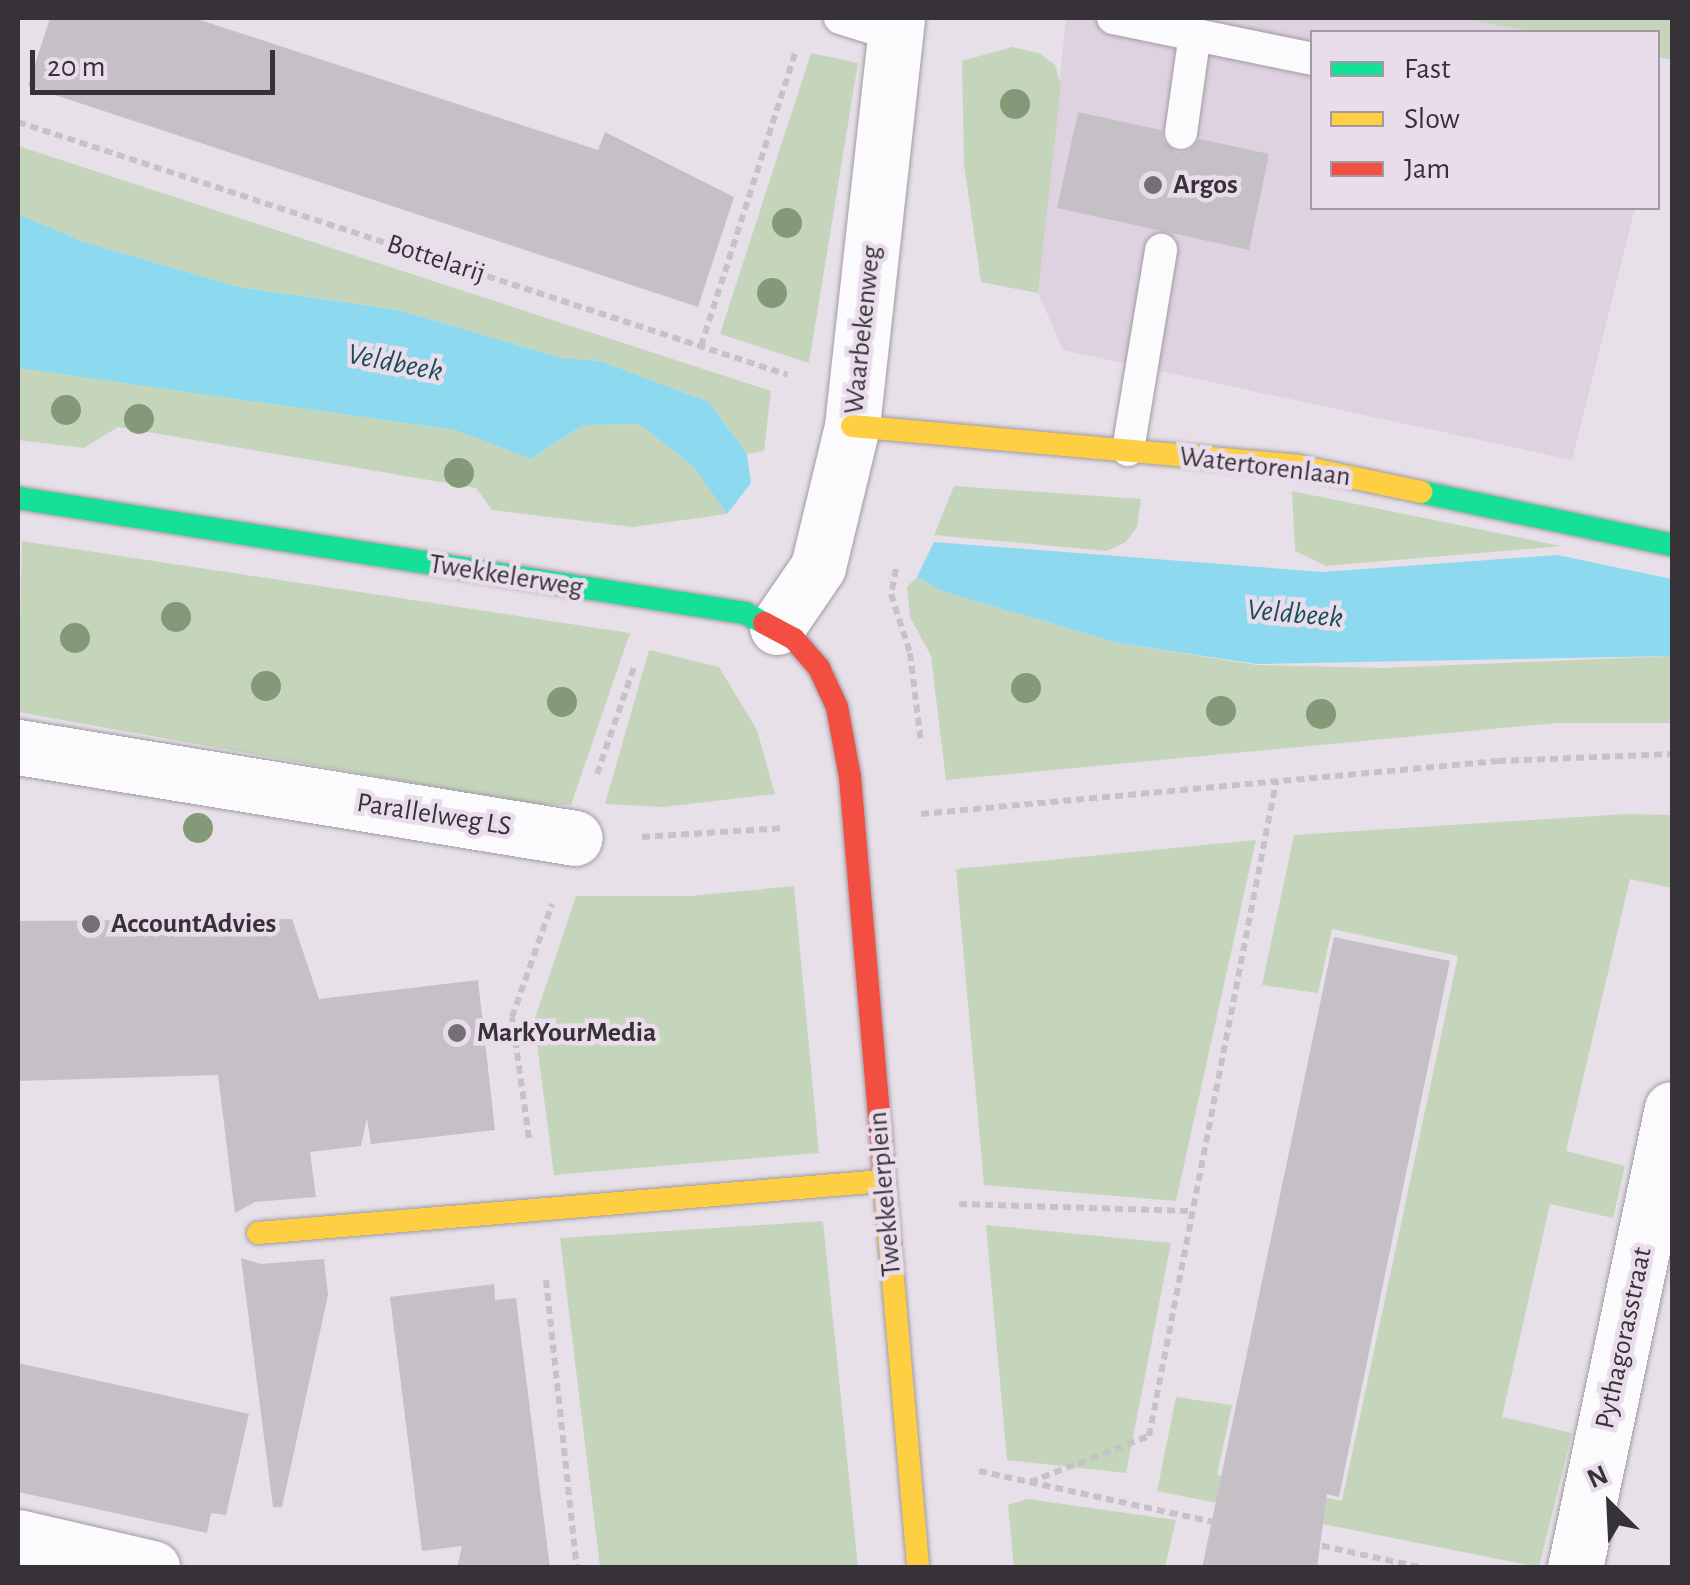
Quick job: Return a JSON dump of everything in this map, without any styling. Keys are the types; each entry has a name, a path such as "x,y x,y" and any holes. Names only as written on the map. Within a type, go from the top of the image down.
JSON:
{"street":[{"name":"Waarbekenweg","path":"777,627 818,567 854,411 896,26"},
{"name":"Watertorenlaan","path":"854,411 1128,450 1298,466 1672,545"},
{"name":"Twekkelerweg","path":"18,498 745,613 777,627 819,668 837,707 852,821"},
{"name":"Parallelweg LS","path":"18,747 575,838"},
{"name":"Twekkelerplein","path":"852,821 918,1568"},
{"name":"Pythagorasstraat","path":"1575,1568 1672,1109"},
{"path":"258,1233 884,1181"},
{"path":"18,1537 152,1568"}],"lane":[{"path":"840,18 896,26"},
{"path":"1113,18 1310,59"},
{"path":"1181,133 1195,33"},
{"path":"1128,450 1162,250"}],"path":[{"path":"701,346 796,51 794,34"},
{"name":"Bottelarij","path":"18,122 701,346 854,411"},
{"path":"897,561 891,594 910,653 923,760"},
{"path":"578,1568 512,1017 657,600"},
{"path":"575,838 852,821 1498,760 1672,754"},
{"path":"1030,1482 1148,1436 1276,782"},
{"path":"928,796 931,833"},
{"path":"958,1183 960,1222"},
{"path":"959,1202 1192,1211"},
{"path":"978,1452 979,1472"},
{"path":"906,1454 1422,1568"}],"shaded area":[{"path":"1066,18 1460,18 1524,30 1310,30 1310,210 1634,210 1572,460 1063,350 1038,293"}],"green space":[{"path":"1460,18 1672,18 1672,60 1660,57 1660,30 1524,30"},
{"path":"1012,47 1039,53 1055,65 1061,85 1038,293 981,282 964,164 962,61"},
{"path":"811,53 858,63 809,363 720,334"},
{"path":"18,146 771,391 764,451 747,454 709,402 600,361 562,358 398,310 238,287 84,242 18,214"},
{"path":"18,367 455,430 531,459 583,425 639,424 693,466 727,514 633,527 492,510 476,488 118,427 84,448 18,440"},
{"path":"954,486 1141,499 1137,527 1126,542 1107,551 934,535"},
{"path":"1292,491 1561,546 1326,566 1295,551"},
{"path":"22,541 630,633 571,805 531,804 18,712"},
{"path":"917,577 942,591 1118,643 1257,665 1383,668 1672,656 1672,723 1556,723 946,780 931,656 910,617 907,587"},
{"path":"649,650 719,667 757,730 775,794 663,807 605,804"},
{"path":"1626,814 1672,815 1672,888 1630,879 1566,1151 1625,1166 1613,1218 1550,1204 1502,1417 1572,1433 1539,1567 1157,1491 1176,1397 1232,1405 1217,1475 1342,1501 1458,956 1332,929 1318,993 1262,985 1294,835"},
{"path":"1256,840 1176,1201 984,1185 956,869"},
{"path":"794,886 819,1153 554,1175 534,1021 576,896 690,896"},
{"path":"823,1221 858,1567 600,1567 560,1238"},
{"path":"986,1225 1171,1243 1126,1473 1007,1460"},
{"path":"1027,1499 1176,1520 1165,1567 1014,1567 1008,1505"}],"water":[{"name":"Veldbeek","path":"18,214 84,242 238,287 398,310 562,358 600,361 709,402 747,454 751,483 727,514 693,466 639,424 583,425 531,459 455,430 20,368"},
{"name":"Veldbeek","path":"934,542 1323,572 1557,555 1672,579 1672,656 1257,664 1118,643 942,591 917,577"}],"building":[{"path":"50,18 194,18 598,150 605,132 734,197 698,307 28,86"},
{"path":"1078,112 1161,130 1163,141 1177,153 1189,151 1200,139 1269,154 1249,250 1057,208"},
{"path":"292,919 319,999 478,980 495,1130 371,1144 367,1118 361,1146 310,1152 316,1197 255,1202 235,1213 218,1075 18,1081 18,921"},
{"path":"1334,937 1450,961 1339,1497 1327,1494 1317,1568 1202,1568"},
{"path":"241,1258 261,1264 324,1259 328,1295 282,1507 273,1507"},
{"path":"494,1284 495,1300 516,1298 550,1568 457,1568 462,1546 422,1551 390,1297"},
{"path":"18,1363 249,1414 226,1515 211,1513 207,1533 18,1492"}],"traffic: fast":[{"path":"1421,492 1672,545"},
{"path":"18,498 745,613 764,623"}],"traffic: slow":[{"path":"852,426 1298,466 1421,492"},
{"path":"883,1165 918,1568"},
{"path":"258,1233 883,1181"}],"traffic: jam":[{"path":"764,623 794,639 819,668 837,707 850,777 883,1165"}],"place":[{"name":"Argos","path":"1153,185"},
{"name":"AccountAdvies","path":"91,924"},
{"name":"MarkYourMedia","path":"457,1033"}]}
